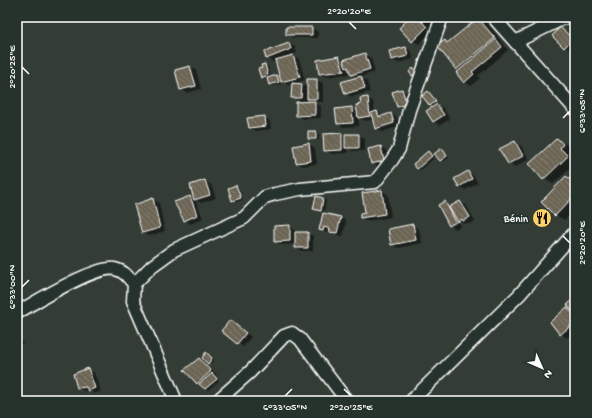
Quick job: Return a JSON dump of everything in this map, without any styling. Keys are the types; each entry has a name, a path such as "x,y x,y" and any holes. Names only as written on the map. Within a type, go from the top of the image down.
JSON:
{"street":[{"path":"176,401 133,301 134,284 152,266 174,250 244,218 265,197 300,189 375,182 399,149 409,110 442,17"},
{"path":"493,17 575,109"},
{"path":"514,42 566,17"},
{"path":"411,401 519,295 575,232"},
{"path":"17,312 63,286 98,272 114,269 125,273 134,284"},
{"path":"217,401 250,372 284,336 292,334 300,339 347,401"}],"building":[{"path":"410,17 416,19 418,18 427,27 412,42 399,28"},
{"path":"418,17 428,17 423,22"},
{"path":"478,18 495,38 456,70 437,46 445,40 447,43"},
{"path":"286,27 312,27 312,35 286,35"},
{"path":"560,27 573,39 564,48 552,36"},
{"path":"496,39 502,47 472,72 474,74 464,83 456,73"},
{"path":"289,43 291,49 266,59 264,52"},
{"path":"406,47 408,56 391,60 389,51"},
{"path":"365,53 370,69 351,75 343,60"},
{"path":"293,55 300,77 281,82 275,60"},
{"path":"339,56 344,71 319,74 317,60"},
{"path":"265,64 268,75 261,78 258,69 262,68 261,65"},
{"path":"190,66 196,86 180,90 175,70"},
{"path":"413,68 416,72 412,76 409,72"},
{"path":"277,75 279,82 269,85 267,78"},
{"path":"361,76 365,88 345,94 341,82"},
{"path":"307,79 317,79 317,99 307,99"},
{"path":"292,83 302,84 301,98 291,98"},
{"path":"402,89 407,104 397,107 392,92"},
{"path":"428,91 436,101 430,106 422,96"},
{"path":"368,97 370,116 358,118 356,105 361,104 360,98"},
{"path":"315,101 315,115 296,116 296,102"},
{"path":"437,104 444,115 433,122 426,111"},
{"path":"352,107 353,123 337,124 335,109"},
{"path":"377,111 379,117 391,113 394,123 375,129 371,113"},
{"path":"265,116 266,126 249,128 247,118"},
{"path":"308,131 316,131 316,139 308,139"},
{"path":"342,133 342,150 324,151 323,134"},
{"path":"345,134 359,134 359,148 345,148"},
{"path":"557,138 563,144 560,148 568,156 543,180 529,164"},
{"path":"515,141 523,156 508,164 499,149"},
{"path":"309,143 311,161 296,163 293,146"},
{"path":"381,146 384,161 371,164 368,149"},
{"path":"442,148 447,156 440,161 434,154"},
{"path":"428,151 432,156 417,169 413,164"},
{"path":"468,171 472,179 459,187 454,179"},
{"path":"566,176 575,184 575,195 555,216 541,202"},
{"path":"205,180 210,195 194,200 190,185"},
{"path":"236,185 241,198 232,201 228,188"},
{"path":"382,190 385,214 360,218 360,213 365,212 362,193"},
{"path":"190,196 197,215 184,221 174,202"},
{"path":"316,196 323,198 321,211 313,209"},
{"path":"153,198 160,228 142,233 134,205"},
{"path":"445,201 456,222 449,226 438,205"},
{"path":"460,201 470,217 463,221 462,219 458,222 449,207"},
{"path":"323,213 341,217 337,233 329,232 330,229 324,227 323,231 319,230"},
{"path":"413,224 416,240 391,245 388,229"},
{"path":"290,225 290,241 274,242 274,226"},
{"path":"295,232 308,232 308,248 295,248"},
{"path":"575,298 575,314 567,305"},
{"path":"567,307 575,316 575,322 560,335 550,322"},
{"path":"230,320 246,333 237,344 221,331"},
{"path":"206,352 212,358 208,364 202,358"},
{"path":"199,358 211,371 197,384 184,370"},
{"path":"88,368 95,388 88,391 86,387 77,388 73,374"},
{"path":"212,373 217,379 205,389 199,384"}],"place":[{"name":"Bénin","path":"542,218"}]}
